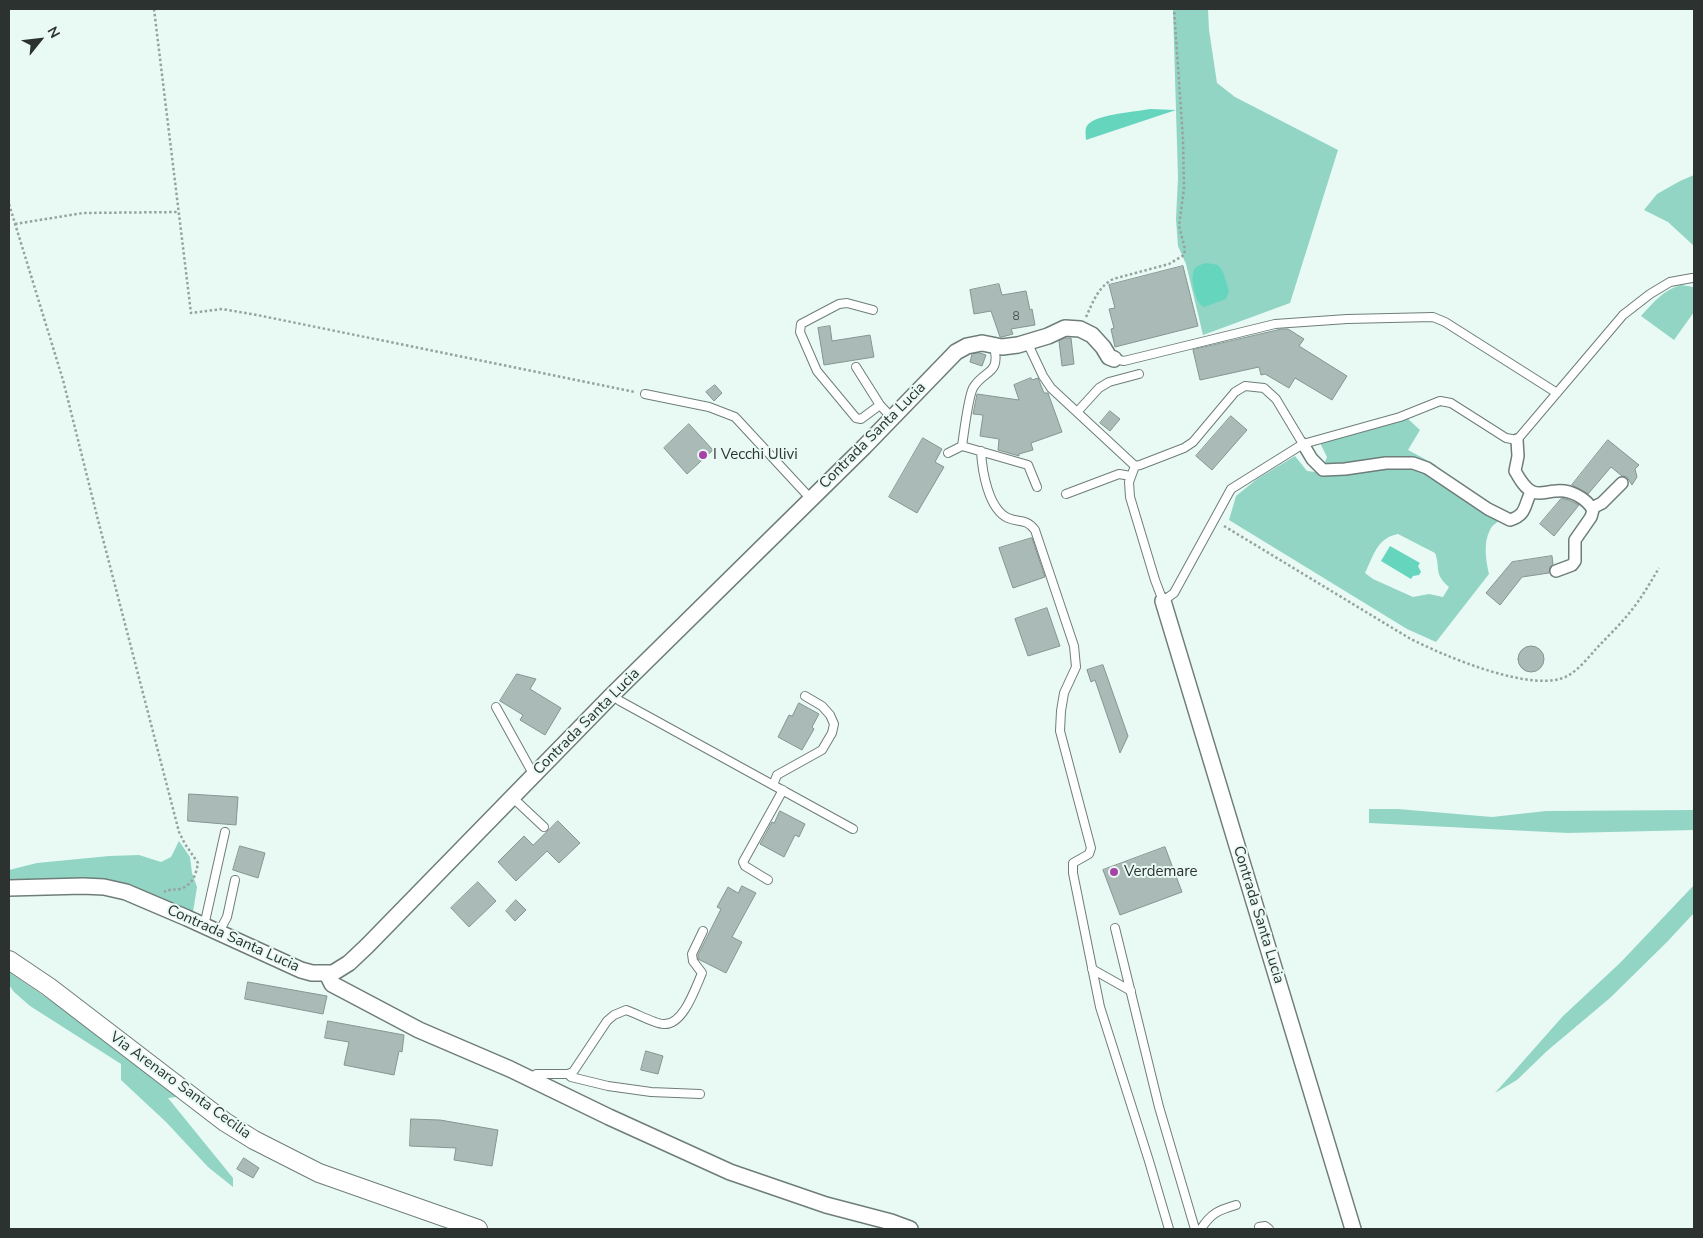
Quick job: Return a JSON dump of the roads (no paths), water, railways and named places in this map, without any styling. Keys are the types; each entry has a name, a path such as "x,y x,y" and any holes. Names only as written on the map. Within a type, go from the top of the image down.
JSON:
{"street":[{"name":"Contrada Santa Lucia","path":"9,888 83,886 104,887 126,892 301,970 332,973 349,963 367,946 612,695 720,590 956,352 968,346 982,343 1002,347 1027,342 1048,336 1065,328 1080,329 1092,335 1103,346 1109,357 1114,359"},
{"path":"1516,440 1518,456 1515,471 1531,492 1541,494 1557,490 1569,492 1585,501 1592,508"},
{"path":"1303,444 1323,470 1386,463 1413,463 1426,468 1488,509 1510,520 1523,514 1531,492"},
{"path":"1592,508 1602,503 1622,483"},
{"path":"1556,571 1572,565 1575,561 1575,540 1591,517 1592,508"},
{"name":"Contrada Santa Lucia","path":"1163,601 1353,1229"},
{"name":"Via Arenaro Santa Cecilia","path":"9,960 49,988 225,1122 254,1140 319,1173 478,1229"},
{"path":"327,974 332,984 402,1021 532,1079 730,1172 826,1205 891,1222 910,1229"}],"lane":[{"path":"1135,466 1130,482 1130,496 1163,601 1174,593 1231,490 1303,444 1400,418 1440,401 1451,404 1506,438 1516,440 1624,315 1650,294 1670,282 1692,278"},
{"path":"873,310 848,303 839,304 801,324 800,332 817,372 856,418 861,419 880,405"},
{"path":"1114,359 1124,361 1275,324 1347,319 1434,317 1445,322 1557,393"},
{"path":"1027,342 1043,376 1051,388 1078,411 1135,466"},
{"path":"962,446 972,390 978,381 989,373 994,366 996,356 994,346"},
{"path":"856,367 880,405 892,418"},
{"path":"1078,411 1099,388 1109,382 1139,374"},
{"path":"1135,466 1184,448 1193,442 1235,392 1245,386 1264,388 1276,399 1303,444"},
{"path":"645,394 709,407 735,417 810,498"},
{"path":"948,453 962,446 1028,465 1037,487"},
{"path":"981,452 986,485 990,496 1001,513 1009,518 1021,520 1031,525 1035,530 1074,646 1076,667 1064,694 1060,731 1091,848 1089,854 1073,863 1073,873 1100,1006 1169,1229"},
{"path":"1066,494 1119,474 1132,476"},
{"path":"612,695 853,829"},
{"path":"773,785 777,775 822,750 832,733 834,724 830,715 822,706 805,696"},
{"path":"496,707 531,770 536,773"},
{"path":"768,880 745,866 743,862 783,790"},
{"path":"512,797 544,827"},
{"path":"204,926 225,832"},
{"path":"219,932 227,917 235,880"},
{"path":"1116,928 1158,1107 1195,1229"},
{"path":"532,1079 536,1074 568,1074 572,1072 607,1021 614,1014 626,1010 662,1025 673,1023 682,1014 702,974 693,961 692,954 704,930"},
{"path":"1092,969 1130,991"},
{"path":"568,1074 571,1077 608,1086 651,1092 700,1094"},
{"path":"1201,1229 1212,1215 1220,1210 1236,1206"},
{"path":"1259,1227 1265,1226 1269,1229"}],"place":[{"name":"I Vecchi Ulivi","path":"703,455"},
{"name":"Verdemare","path":"1114,872"}]}
